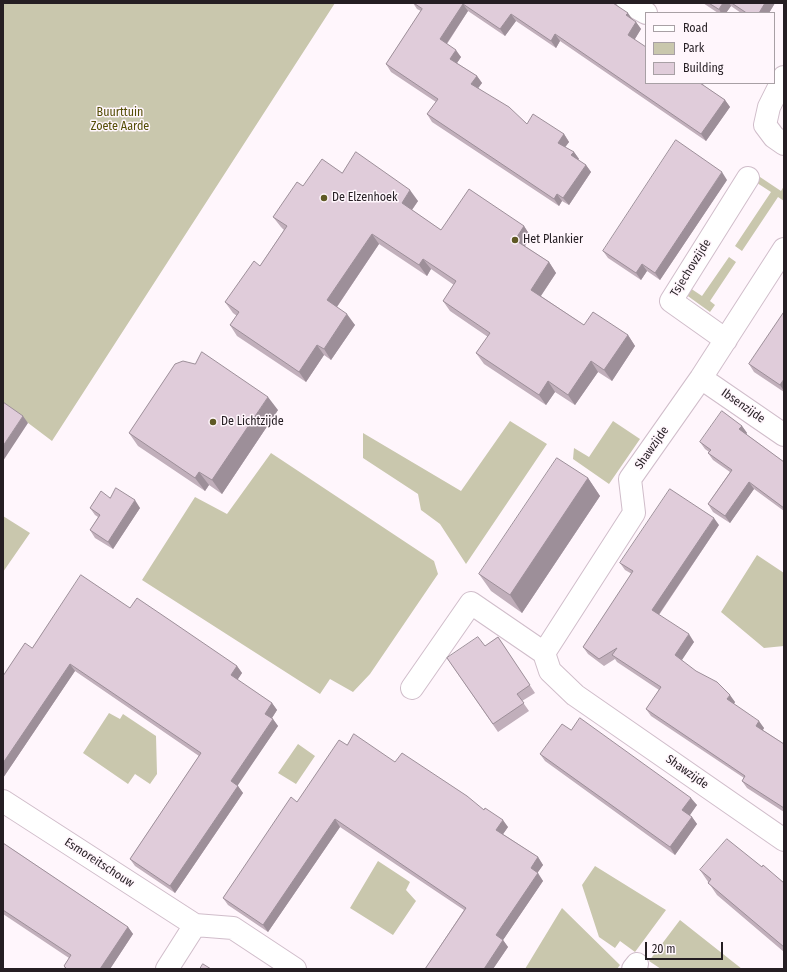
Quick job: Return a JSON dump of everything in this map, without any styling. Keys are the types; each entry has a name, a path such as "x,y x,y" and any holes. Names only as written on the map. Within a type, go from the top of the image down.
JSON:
{"street":[{"path":"628,3 645,12"},
{"path":"780,76 769,107 765,125 774,137 784,144"},
{"name":"Tsjechovzijde","path":"726,340 671,301 748,178"},
{"name":"Shawzijde","path":"784,249 701,378 630,479 634,513 544,653 550,671 575,695 784,840"},
{"name":"Ibsenzijde","path":"701,378 784,435"},
{"path":"412,688 471,603 544,653"},
{"name":"Esmoreitschouw","path":"3,801 195,925"},
{"path":"167,969 195,925 233,928 295,969"}],"green space":[{"name":"Buurttuin Zoete Aarde","path":"3,3 335,3 52,441 3,404"},
{"path":"757,175 781,191 784,186 784,201 778,197 742,251 735,246 771,192 754,181"},
{"path":"729,257 736,262 710,301 715,305 710,312 685,294 690,288 702,296"},
{"path":"510,421 547,444 466,564 440,524 421,510 418,494 363,458 363,433 461,491"},
{"path":"613,421 640,439 609,484 573,459 574,448 589,457"},
{"path":"271,453 434,561 438,574 370,674 353,692 330,679 320,694 142,580 195,497 227,514"},
{"path":"3,516 30,533 3,572"},
{"path":"757,555 784,573 784,646 764,648 721,612"},
{"path":"109,713 120,719 123,714 156,736 157,774 150,784 135,774 128,784 83,753"},
{"path":"298,744 315,756 296,784 278,773"},
{"path":"378,861 410,882 406,890 416,901 393,935 350,908"},
{"path":"595,866 666,910 635,952 620,941 615,948 599,937 582,885"},
{"path":"562,908 620,965 617,969 525,969"},
{"path":"680,920 742,969 661,969 649,961"}],"building":[{"path":"414,3 613,3 628,13 626,15 636,22 628,35 645,46 645,84 701,84 725,100 701,134 555,34 551,41 511,14 500,29 463,4 440,39 456,50 450,59 477,76 471,84 509,107 527,124 533,114 564,134 558,143 574,152 571,155 586,165 563,198 557,194 554,199 427,114 438,99 386,64 422,9"},
{"path":"709,3 723,3 719,9"},
{"path":"732,3 765,3 760,12 746,12"},
{"path":"676,140 722,172 655,273 642,264 636,273 603,251"},
{"path":"356,152 410,190 402,203 441,230 469,189 524,226 515,240 549,262 531,290 584,325 593,312 628,335 604,370 591,361 568,395 548,381 539,395 476,353 490,333 443,301 456,281 423,259 419,265 372,234 327,300 347,314 324,349 317,345 299,372 230,325 239,312 225,302 254,261 260,266 287,226 273,217 297,182 303,186 322,159 342,173"},
{"path":"784,312 784,379 780,385 749,364"},
{"name":"De Lichtzijde","path":"202,352 268,397 212,480 199,472 195,478 129,433 175,364 183,361 195,364"},
{"path":"3,402 23,416 3,446"},
{"path":"722,411 742,426 739,429 784,462 784,508 749,482 725,516 708,504 732,470 708,453 711,450 700,442"},
{"path":"557,458 588,478 510,595 479,574"},
{"path":"116,488 135,500 108,542 90,530 100,515 90,508 101,491 110,498"},
{"path":"670,489 714,518 652,610 689,634 675,655 696,671 717,682 730,695 727,699 759,721 756,726 784,744 784,808 742,781 745,776 646,709 661,687 612,655 617,648 599,659 583,647 633,571 620,563"},
{"path":"81,575 130,608 137,598 237,666 231,675 272,703 265,714 273,719 231,781 238,786 170,886 130,859 201,753 70,664 3,763 3,676 25,643 32,648"},
{"path":"478,637 485,646 498,637 530,685 517,694 524,703 493,724 447,658"},
{"path":"580,718 691,798 682,810 692,817 670,847 540,754 562,724 571,730"},
{"path":"354,734 395,762 402,753 467,796 484,810 485,808 503,820 496,830 538,857 531,868 538,873 496,935 503,940 484,969 425,969 466,908 335,819 263,925 223,898 291,797 297,802 339,740 347,745"},
{"path":"727,839 762,867 763,865 784,883 784,947 708,883 711,879 700,870"},
{"path":"3,843 128,927 100,969 65,969 66,968 64,966 71,955 3,910"},
{"path":"203,964 211,969 200,969"}],"place":[{"name":"De Elzenhoek","path":"324,198"},
{"name":"Het Plankier","path":"515,240"},
{"name":"De Lichtzijde","path":"213,422"}]}
